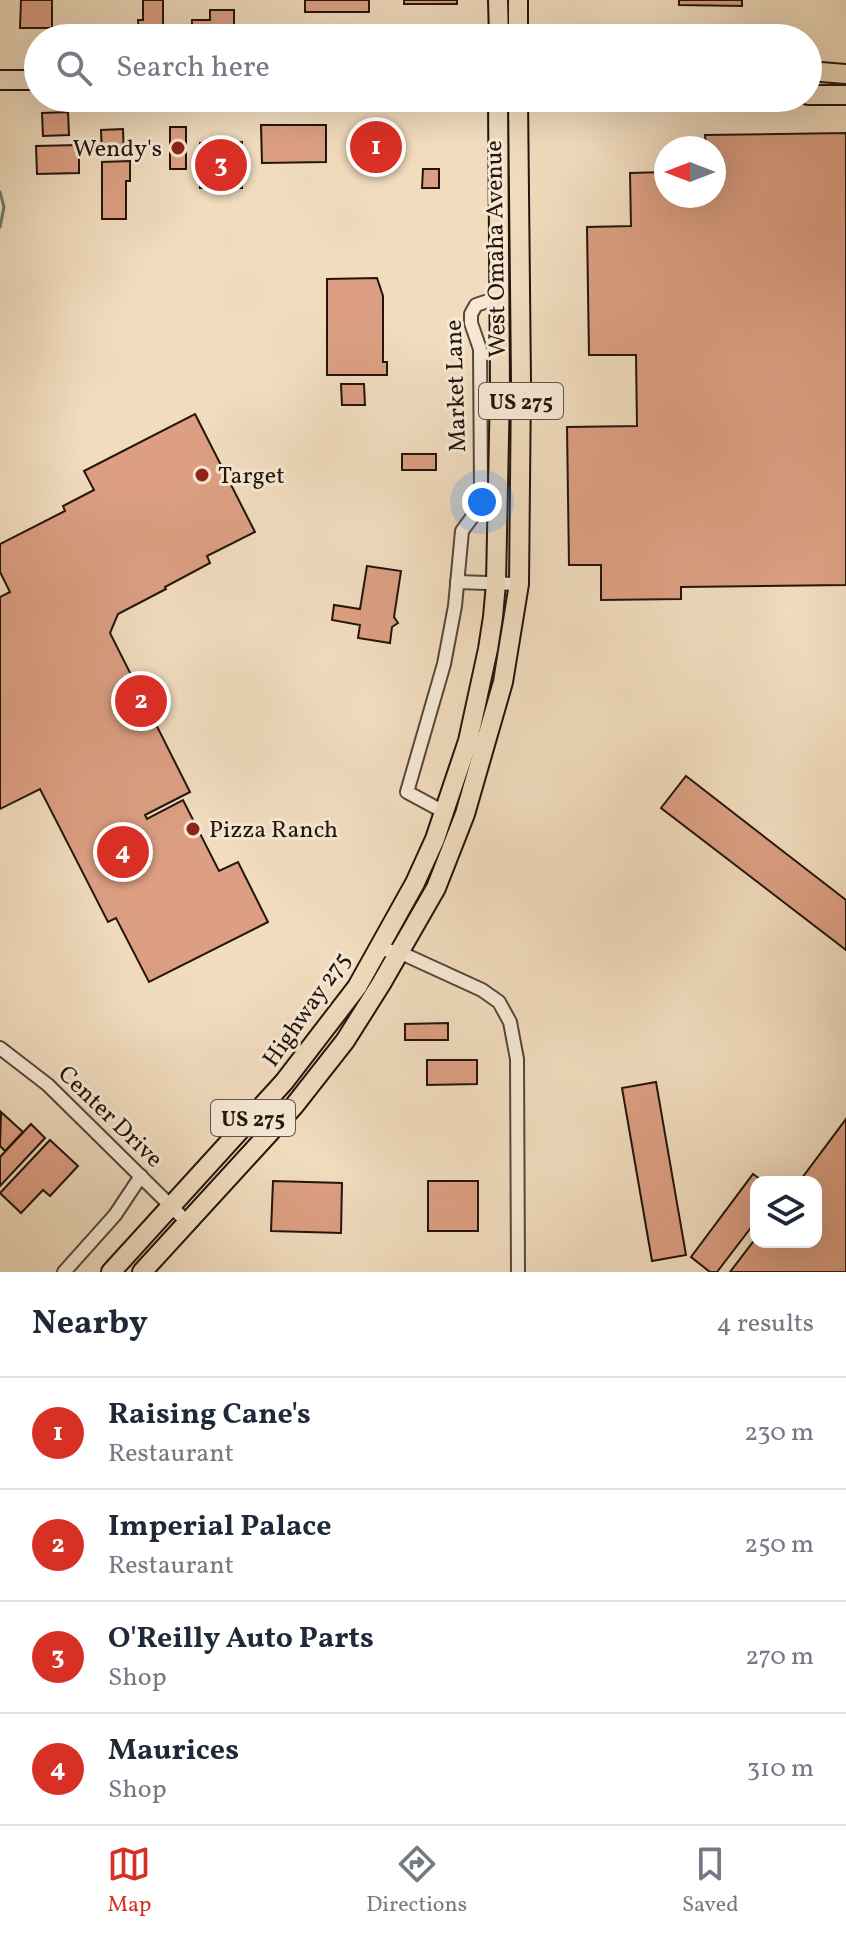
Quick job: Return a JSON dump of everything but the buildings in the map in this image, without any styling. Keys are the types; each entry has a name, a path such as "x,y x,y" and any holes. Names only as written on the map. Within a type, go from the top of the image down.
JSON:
{"highway":[{"path":"498,0 499,24"},
{"path":"518,0 518,24"},
{"path":"822,72 846,74"},
{"path":"0,80 24,80"},
{"path":"822,95 846,95"},
{"name":"West Omaha Avenue","path":"381,941 415,883 435,839 468,741 493,617 500,403 498,112"},
{"name":"West Omaha Avenue","path":"399,952 436,888 469,802 503,682 519,584 518,112"},
{"name":"Highway 275","path":"111,1272 284,1082 357,987 381,941"},
{"name":"Highway 275","path":"142,1272 302,1095 345,1041 399,952"}],"street":[{"name":"Market Lane","path":"444,812 407,792 444,664 455,606 462,531 473,516 481,487 480,349 471,314 476,305 500,300"},
{"path":"457,582 519,584"},
{"path":"381,941 482,990 499,1002 510,1022 517,1059 518,1272"},
{"name":"Center Drive","path":"0,1048 48,1085 187,1222"},
{"path":"64,1272 115,1215 141,1176"}],"waterway":[{"path":"0,192 4,207 0,227"}],"place":[{"name":"Raising Cane's","path":"376,147"},
{"name":"Wendy's","path":"178,148"},
{"name":"O'Reilly Auto Parts","path":"221,165"},
{"name":"Target","path":"202,475"},
{"name":"Imperial Palace","path":"141,701"},
{"name":"Pizza Ranch","path":"193,829"},
{"name":"Maurices","path":"123,852"}]}
